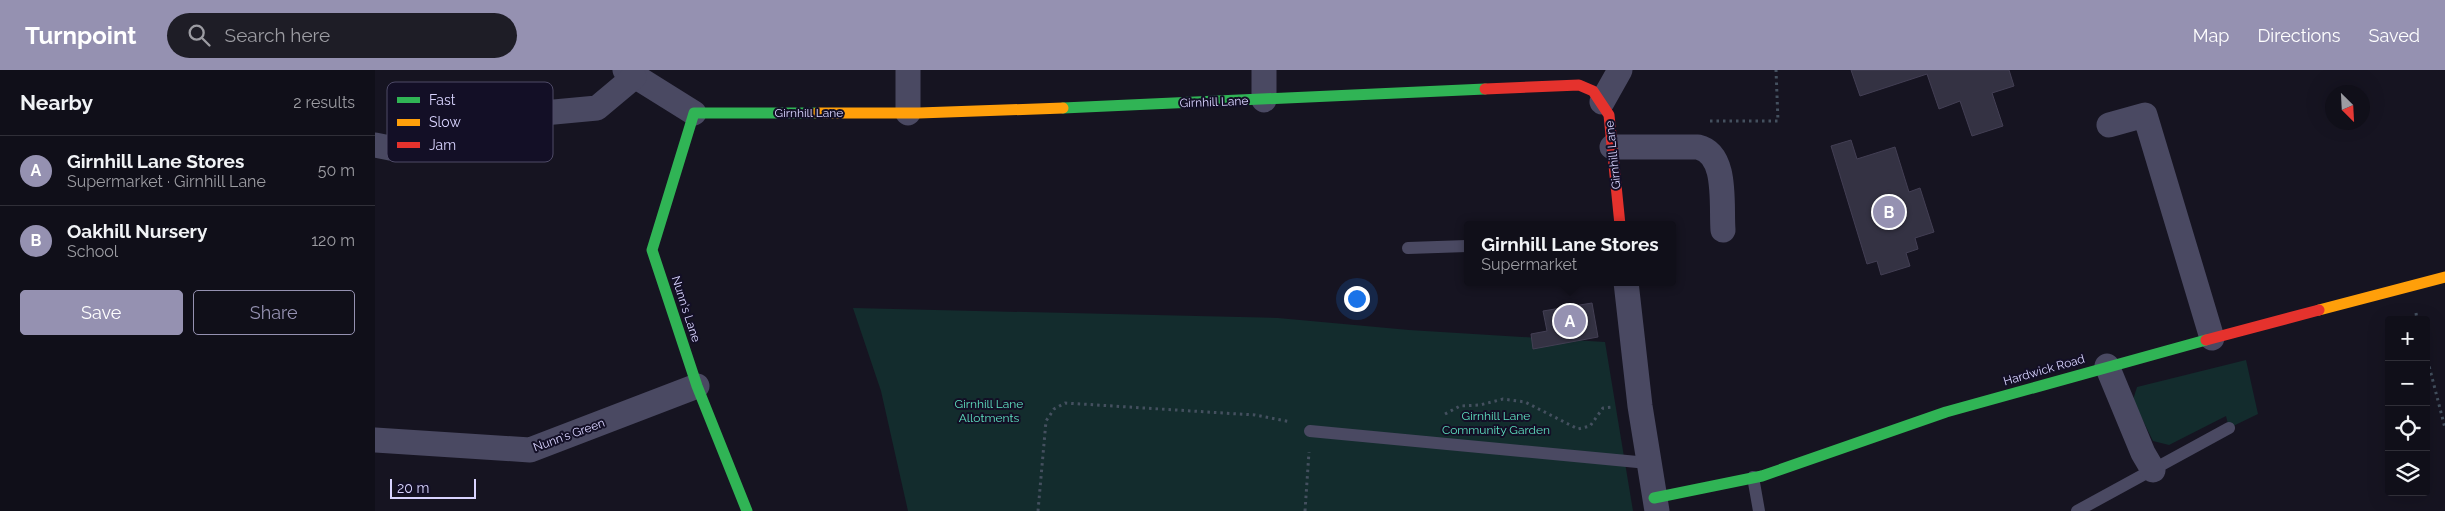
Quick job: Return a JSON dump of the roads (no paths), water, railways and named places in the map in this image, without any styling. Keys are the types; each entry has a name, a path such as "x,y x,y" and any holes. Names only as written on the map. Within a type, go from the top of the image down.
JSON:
{"street":[{"path":"908,70 908,113"},
{"path":"1264,70 1264,100"},
{"path":"1602,102 1620,70"},
{"path":"553,112 597,108 629,74 694,113"},
{"name":"Girnhill Lane","path":"694,113 908,113 1264,100 1579,85 1593,91 1609,115 1620,221"},
{"name":"Nunn's Lane","path":"694,113 652,250 697,386 747,511"},
{"path":"2109,125 2145,115 2212,338"},
{"path":"1612,147 1698,147 1707,149 1719,165 1723,230"},
{"name":"Hardwick Road","path":"1656,504 1753,477 1946,412 2107,366 2445,276"},
{"path":"1626,286 1640,406 1656,504"},
{"path":"2107,366 2143,453 2153,470"},
{"name":"Nunn's Green","path":"375,440 530,450 697,386"}],"lane":[{"path":"1408,248 1464,246"},
{"path":"2077,511 2229,428"},
{"path":"1310,431 1648,463"},
{"path":"1753,477 1759,511"}],"place":[{"name":"Oakhill Nursery","path":"1889,212"},
{"name":"Girnhill Lane Stores","path":"1570,321"}],"park label":[{"name":"Girnhill Lane Allotments","path":"989,411"},
{"name":"Girnhill Lane Community Garden","path":"1496,423"}]}
